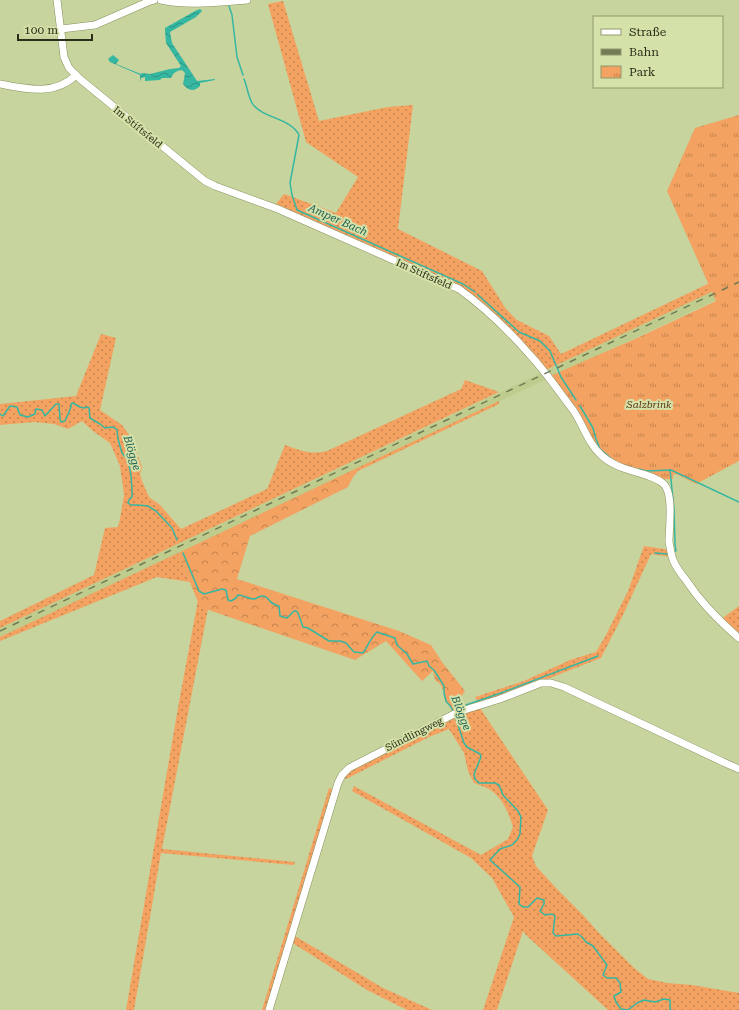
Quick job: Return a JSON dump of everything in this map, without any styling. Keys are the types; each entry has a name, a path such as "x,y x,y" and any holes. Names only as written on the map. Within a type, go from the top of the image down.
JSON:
{"street":[{"path":"0,84 36,90 49,89 64,84 76,75 69,68 64,57 56,0"},
{"path":"61,29 95,25 154,0"},
{"path":"161,0 187,4 247,0"},
{"name":"Im Stiftsfeld","path":"76,75 205,181 278,209 459,289 471,298 531,355 577,416 591,442 601,455 621,468 658,480 666,486 669,497 669,543 672,559 695,594 719,621 739,638"},
{"name":"Sündlingweg","path":"269,1010 338,783 342,775 349,768 450,716 541,683 551,683 564,687 739,769"}],"shaded area":[{"path":"739,279 739,289 561,372 557,365"},
{"path":"554,367 557,373 551,377 0,637 0,628"}],"green space":[{"path":"283,1 319,121 388,107 413,105 398,229 482,271 506,309 517,320 549,336 561,354 739,269 739,279 546,370 495,315 460,286 276,204 284,194 336,213 358,177 306,142 268,4"},
{"name":"Salzbrink","path":"739,115 739,461 696,484 676,474 673,475 673,479 661,479 651,472 629,468 596,452 550,376 716,301 667,191 695,128"},
{"path":"101,334 116,338 100,410 122,425 130,436 142,467 140,474 149,497 160,505 181,529 267,489 285,445 301,451 327,451 461,389 465,380 499,392 0,628 0,621 94,575 105,528 118,527 124,495 120,466 110,443 82,421 68,429 54,424 34,422 0,425 0,404 76,396"},
{"path":"499,401 499,404 358,471 357,468"},
{"path":"357,468 358,471 348,487 250,536 237,579 399,631 431,645 442,662 465,691 458,701 453,713 450,706 445,701 444,692 440,684 436,681 433,671 422,681 386,641 355,660 200,607 178,553"},
{"path":"644,546 670,550 670,557 651,554 601,658 499,698 479,704 475,697 524,681 570,660 596,652 628,591"},
{"path":"178,553 190,582 157,577 0,641 0,637"},
{"path":"198,600 200,607 208,609 162,849 295,862 294,865 161,853 134,1010 126,1010 179,702"},
{"path":"739,606 739,636 720,620"},
{"path":"480,708 548,810 532,856 536,866 599,933 634,968 648,979 739,993 739,1010 608,1010 523,931 497,1010 483,1010 514,917 492,878 471,858 352,791 354,786 481,855 508,839 513,827 504,806 494,792 474,783 468,771 464,753 449,729 429,737 346,779 343,775 349,770 428,729"},
{"path":"329,788 335,790 267,1010 262,1010"},
{"path":"293,935 383,988 432,1010 407,1010 367,990 291,942"}],"water":[{"path":"200,9 202,11 196,17 170,32 172,43 197,81 215,80 200,83 200,86 191,90 183,84 185,73 182,70 175,72 171,78 145,81 145,77 141,78 140,82 140,75 110,62 108,59 113,55 119,60 116,64 141,74 150,74 179,68 181,66 166,43 165,28"}],"waterway":[{"name":"Amper Bach","path":"229,6 232,15 237,57 243,75"},
{"name":"Amper Bach","path":"244,79 252,103 256,108 290,125 299,135 290,183 297,210 463,284 475,292"},
{"name":"Amper Bach","path":"478,295 519,332 540,341 550,351 561,377 576,400"},
{"name":"Blögge","path":"0,414 3,416 10,406 17,407 20,415 28,417 35,414 36,409 42,410 45,416 56,404 59,404 61,422 65,421 71,404 73,403 80,407 89,408 90,418 105,428 112,427 117,430 122,453 128,460 131,475 132,497 128,503 131,505 148,506 156,511 172,528 177,540"},
{"name":"Amper Bach","path":"580,406 593,428 600,449 613,460"},
{"name":"Amper Bach","path":"639,469 646,471 671,470 739,502"},
{"path":"670,470 674,509 676,551 674,551"},
{"name":"Blögge","path":"183,553 199,591 204,594 222,589 226,590 228,600 231,601 238,595 254,599 260,596 265,596 272,603 279,606 280,616 287,618 294,611 296,611 303,627 308,628 329,641 340,641 346,643 354,652 363,653 377,632 395,638 397,645 407,654 413,664 427,661 444,686 446,701 454,713"},
{"path":"655,553 668,554"},
{"path":"466,705 598,656"},
{"name":"Blögge","path":"455,716 464,743 467,747 480,754 481,757 474,774 475,779 479,783 495,783 499,785 503,795 518,811 521,817 520,834 517,840 512,845 500,849 490,860 520,887 519,904 523,907 528,907 537,898 544,900 544,904 540,911 545,915 552,914 555,916 553,933 556,936 578,934 586,942 593,946 607,965 603,975 607,978 616,978 620,983 621,992 614,996 621,1009 628,1010 644,1000 655,1002 664,999 670,1000 671,1010"}],"railway":[{"path":"0,631 739,282"}]}
